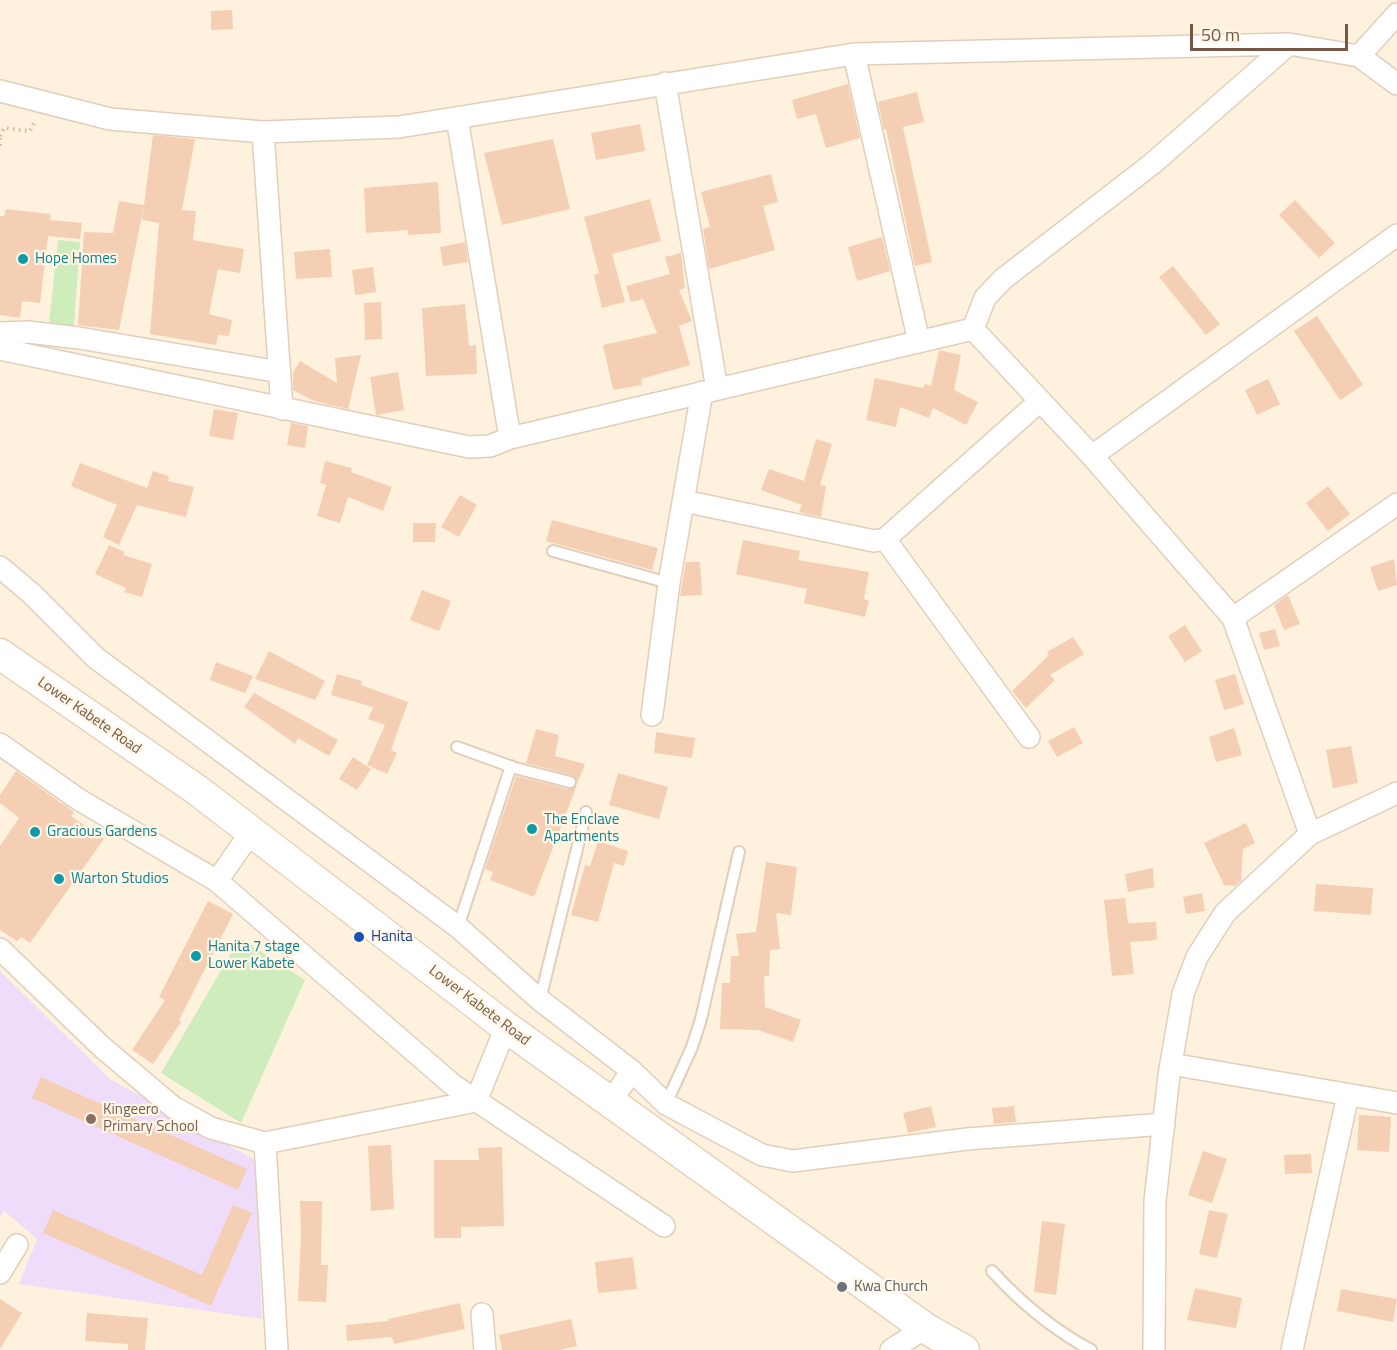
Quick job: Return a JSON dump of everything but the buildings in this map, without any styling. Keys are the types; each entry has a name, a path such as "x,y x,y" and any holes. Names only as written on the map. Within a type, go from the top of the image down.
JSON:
{"main road":[{"name":"Lower Kabete Road","path":"0,654 187,783 506,1027 610,1102 917,1339 964,1350"}],"street":[{"path":"1359,56 1397,14"},
{"path":"973,329 985,298 1003,279 1152,164 1289,44"},
{"path":"0,91 110,119 263,132 399,127 665,82 854,54 1289,44 1359,56 1397,84"},
{"path":"854,54 919,342"},
{"path":"652,715 669,583 684,501 710,391 665,82"},
{"path":"457,118 510,438"},
{"path":"263,132 282,410"},
{"path":"1092,456 1397,235"},
{"path":"0,349 282,410 469,447 490,446 510,438 973,329"},
{"path":"973,329 1092,456 1233,618 1310,834"},
{"path":"0,333 28,332 79,338 280,372"},
{"path":"684,501 874,541 885,539 1040,401"},
{"path":"1233,618 1397,504"},
{"path":"885,539 1029,737"},
{"path":"0,567 32,594 96,658 458,927 540,1000 632,1071 666,1104 762,1155 793,1161 967,1139 1164,1124"},
{"path":"0,744 78,800 217,881 453,1085 664,1226"},
{"path":"1155,1350 1155,1201 1171,1064 1183,994 1197,957 1225,913 1310,834 1397,793"},
{"path":"217,881 251,832"},
{"path":"0,949 103,1048 173,1107 211,1128 265,1143 476,1101"},
{"path":"476,1101 506,1027"},
{"path":"1171,1064 1397,1103"},
{"path":"610,1102 632,1071"},
{"path":"1292,1350 1348,1095"},
{"path":"265,1143 277,1350"},
{"path":"0,1273 17,1245"},
{"path":"482,1314 485,1350"},
{"path":"891,1350 917,1339"}],"lane":[{"path":"553,551 669,583"},
{"path":"457,747 511,766 570,782"},
{"path":"458,927 511,766"},
{"path":"540,1000 586,812"},
{"path":"666,1104 702,1019 739,852"},
{"path":"992,1271 1020,1302 1045,1323 1091,1350"}],"path":[{"path":"0,150 0,137 4,128 30,131 36,117"}],"shaded area":[{"name":"Kingeero Primary School","path":"0,971 110,1079 255,1160 262,1319 19,1284 37,1239 4,1211 0,1217"}],"green space":[{"path":"58,240 80,242 74,326 49,323"},
{"path":"240,938 305,980 241,1123 161,1073"}],"place":[{"name":"Hope Homes","path":"23,259"},
{"name":"The Enclave Apartments","path":"532,829"},
{"name":"Gracious Gardens","path":"35,832"},
{"name":"Warton Studios","path":"59,879"},
{"name":"Hanita","path":"359,937"},
{"name":"Hanita 7 stage Lower Kabete","path":"196,956"},
{"name":"Kingeero Primary School","path":"91,1119"},
{"name":"Kwa Church","path":"842,1287"}]}
